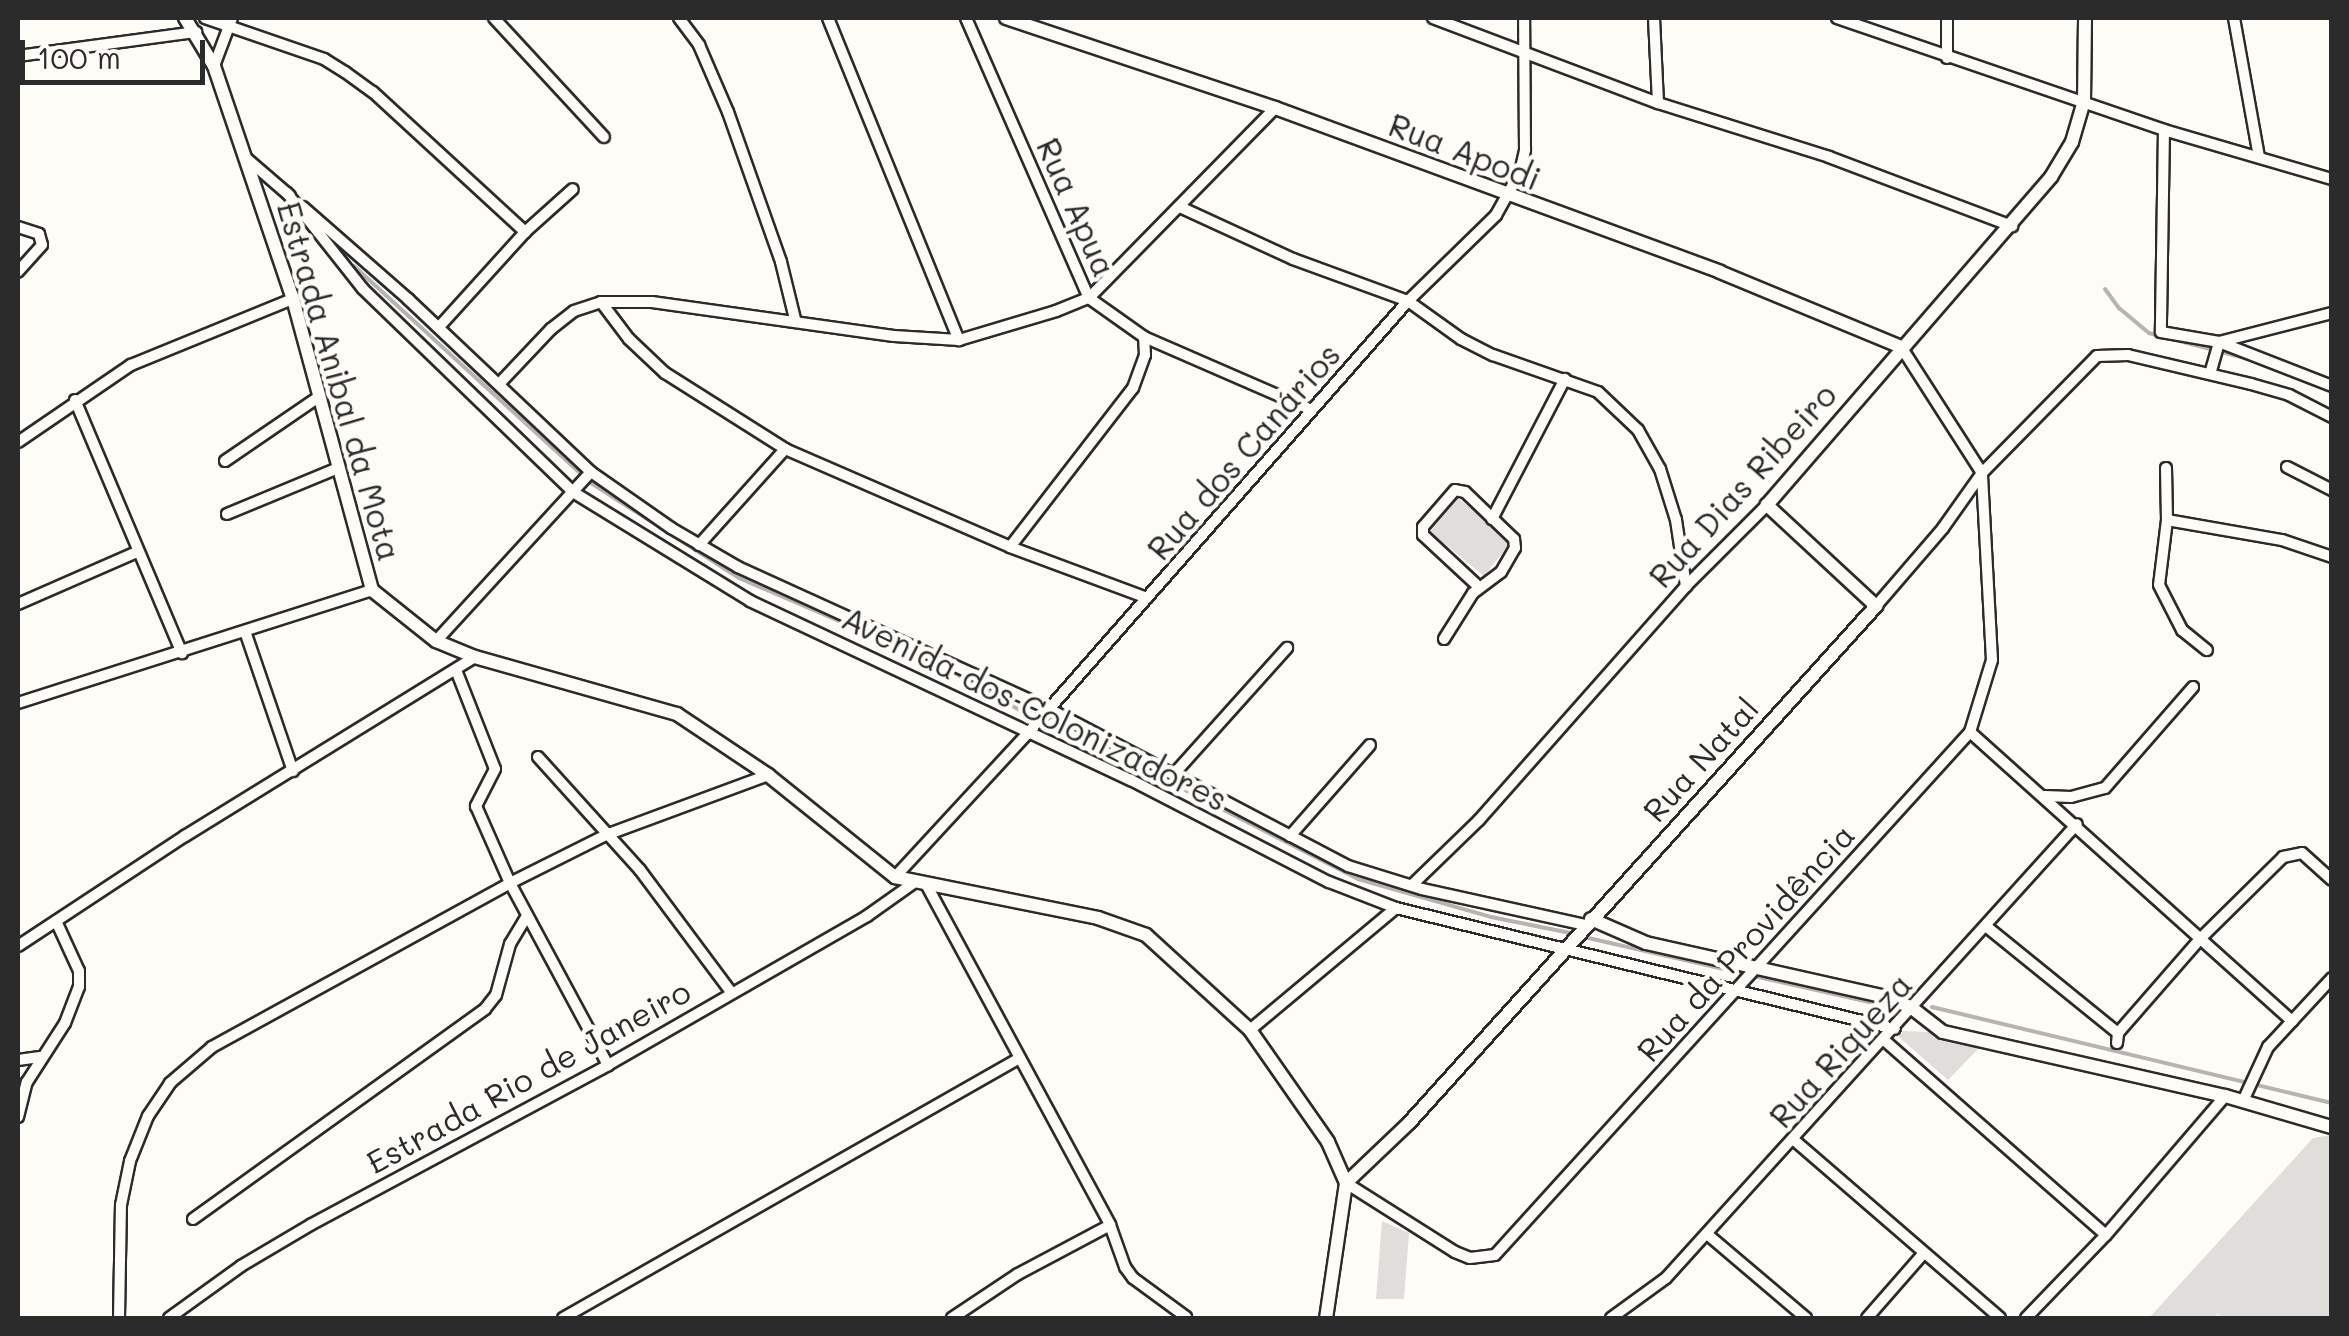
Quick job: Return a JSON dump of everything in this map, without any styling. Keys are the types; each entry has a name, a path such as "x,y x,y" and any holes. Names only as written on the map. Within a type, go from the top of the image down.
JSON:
{"street":[{"name":"Estrada Anibal da Mota","path":"185,18 214,66 294,299 372,590 436,641 475,657 677,714 768,775 895,876 1123,924 1164,950 1250,1030 1328,1142 1346,1183"},
{"path":"204,18 230,22 345,72 373,92 525,232"},
{"path":"494,18 604,137"},
{"path":"679,18 699,44 728,112 781,262 795,319"},
{"path":"828,18 958,340"},
{"name":"Rua Apua","path":"966,18 1089,298 1144,338 1312,410"},
{"name":"Rua Apodi","path":"1006,18 1275,108 1508,198 1720,272 1901,347"},
{"path":"1433,18 1658,103 1829,157 2012,226"},
{"name":"Rua dos Canários","path":"895,876 1046,713 1408,301 1508,198 1525,150 1524,18"},
{"path":"1654,18 1658,103"},
{"path":"1838,18 2164,130 2332,178"},
{"path":"1947,18 1948,58"},
{"name":"Rua Dias Ribeiro","path":"1412,886 1479,820 1686,586 1767,505 1901,347 2012,226 2072,142 2084,101 2085,18"},
{"path":"2234,18 2259,157"},
{"path":"214,66 230,22"},
{"path":"18,56 196,32"},
{"path":"499,384 551,329 574,311 601,302 652,302 795,319 894,336 958,340 1089,298 1182,208 1275,108"},
{"path":"2164,130 2161,332 2218,345 2332,386"},
{"name":"Avenida dos Colonizadores","path":"246,158 439,327 589,474 764,580 1173,775 1348,866 1412,886 1586,924 1646,943 1912,1008 1943,1032 2225,1096 2247,1089 2332,1127"},
{"path":"439,327 525,232 573,190"},
{"name":"Avenida dos Colonizadores","path":"287,193 363,289 575,489 750,602 890,664 1130,780 1329,882 1396,908 1568,946 1895,1029"},
{"path":"1182,208 1294,259 1408,301 1460,340 1565,379 1610,402 1650,448 1676,520 1686,586"},
{"path":"18,227 39,234 42,245 18,272"},
{"path":"18,442 75,400 160,350 294,299"},
{"path":"601,302 629,339 665,373 786,449 1010,547 1147,598"},
{"path":"2218,345 2332,313"},
{"path":"1010,547 1133,388 1145,354 1144,338"},
{"path":"2218,345 2210,371 2289,395 2332,417"},
{"path":"1901,347 1982,473"},
{"name":"Rua Natal","path":"1346,1183 1409,1123 1876,606 1943,528 1982,473 2098,356 2111,353 2210,371"},
{"path":"462,382 477,367"},
{"path":"1492,518 1565,379"},
{"path":"225,461 320,396"},
{"path":"75,400 182,653"},
{"path":"699,544 786,449"},
{"path":"2287,467 2332,490"},
{"path":"227,514 338,468"},
{"path":"2166,468 2167,520 2159,585 2182,630 2207,650"},
{"name":"Rua da Providência","path":"1346,1183 1455,1252 1470,1258 1495,1255 1970,732 1992,660 1982,473"},
{"path":"436,641 589,474"},
{"path":"1444,639 1479,588 1501,572 1515,548 1514,540 1492,518 1465,492 1455,490 1423,527 1428,541 1479,588"},
{"path":"1767,505 1876,606"},
{"path":"2167,520 2282,540 2332,557"},
{"path":"18,604 138,552"},
{"path":"18,703 246,634 372,590"},
{"path":"246,634 293,772"},
{"path":"1173,775 1287,648"},
{"path":"19,942 475,657"},
{"path":"456,670 495,769 476,806 527,916 608,1065"},
{"path":"2044,796 2071,797 2105,788 2193,688"},
{"path":"1970,732 2077,824 2292,1021"},
{"path":"1290,836 1370,746"},
{"path":"538,757 664,900 731,992"},
{"path":"119,1318 121,1206 130,1161 148,1116 170,1083 212,1048 510,882 606,835 768,775"},
{"name":"Rua Riqueza","path":"1610,1318 1635,1303 1707,1234 2077,824"},
{"path":"1987,926 2117,1038 2201,938 2292,852 2302,853 2332,880"},
{"path":"920,883 1110,1225 1134,1278 1186,1317"},
{"name":"Estrada Rio de Janeiro","path":"169,1318 241,1266 312,1224 608,1065 920,883"},
{"path":"1250,1030 1396,908"},
{"path":"194,1219 484,1010 496,995 510,944 527,916"},
{"path":"18,1118 40,1057 65,1024 79,987 80,971 56,921"},
{"path":"2247,1089 2268,1047 2332,978"},
{"path":"1884,1040 2106,1236"},
{"path":"18,1060 40,1057"},
{"path":"563,1318 1018,1058"},
{"path":"2026,1318 2106,1236 2225,1096"},
{"path":"1794,1140 2000,1318"},
{"path":"1326,1318 1346,1183"},
{"path":"952,1318 1018,1274 1110,1225"},
{"path":"1707,1234 1806,1318"},
{"path":"1867,1318 1924,1253"}],"shaded area":[{"path":"1458,498 1511,542 1484,576 1430,532"},
{"path":"1903,1031 1927,1032 1980,1047 1948,1080 1899,1037"},
{"path":"2331,1135 2331,1318 2222,1318 2216,1313 2219,1318 2149,1318 2313,1138"},
{"path":"1382,1221 1409,1233 1404,1299 1376,1299"}],"waterway":[{"path":"354,266 591,483 739,578 907,650"},
{"path":"2105,289 2119,308 2149,333 2248,359"},
{"path":"939,664 1035,719"},
{"path":"1043,723 1150,772 1358,879 1491,917 1575,934"},
{"path":"1584,937 1745,974"},
{"path":"1754,976 1892,1007"},
{"path":"1932,1007 2332,1103"}]}
